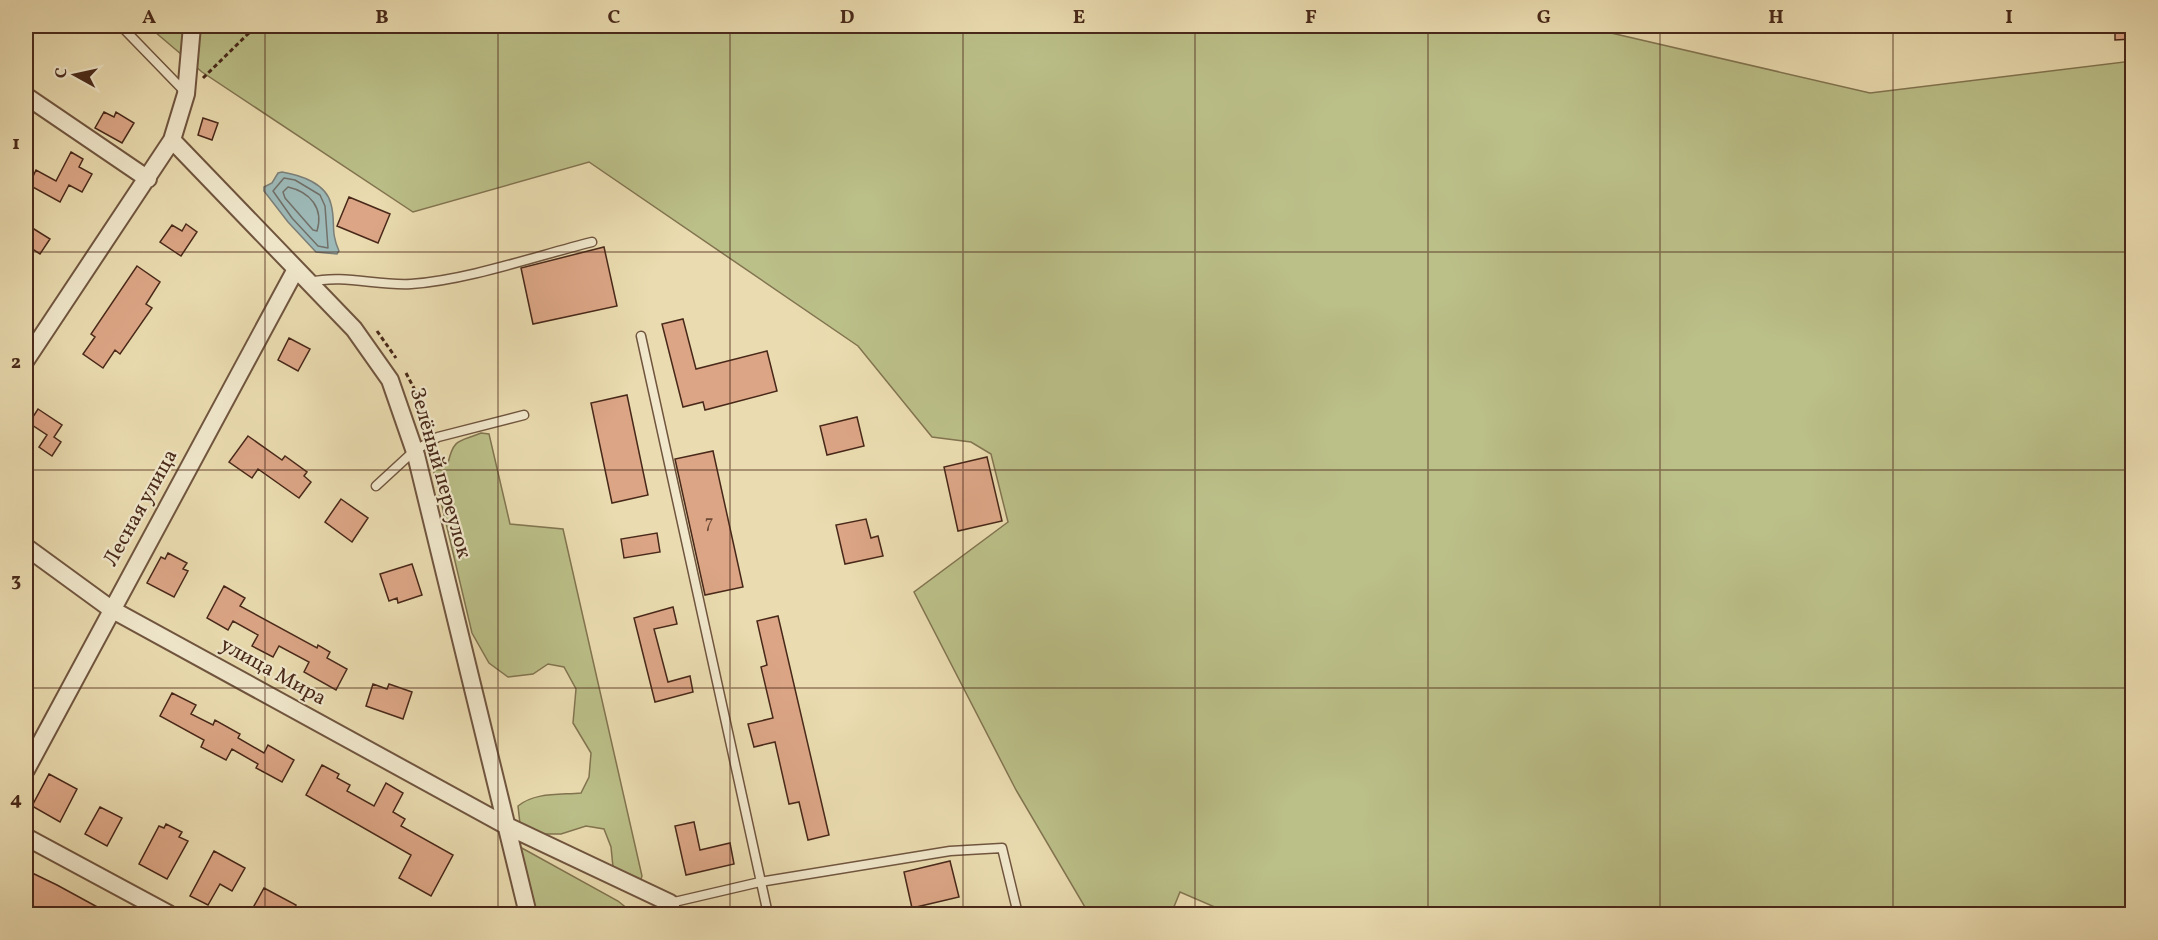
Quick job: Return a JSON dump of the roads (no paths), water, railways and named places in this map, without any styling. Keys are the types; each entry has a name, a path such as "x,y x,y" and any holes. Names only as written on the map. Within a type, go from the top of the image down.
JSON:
{"street":[{"path":"26,360 148,179 171,140 186,94 192,26"},
{"path":"26,96 148,179"},
{"name":"Зелёный переулок","path":"171,140 354,329 390,380 414,451 528,915"},
{"name":"Лесная улица","path":"26,770 296,269"},
{"name":"улица Мира","path":"26,547 111,609 505,825 671,909"},
{"path":"26,837 169,915"}],"lane":[{"path":"121,26 186,94"},
{"path":"310,282 330,278 411,284 453,277 592,242"},
{"path":"641,336 768,915"},
{"path":"376,486 414,451 438,437 524,416"},
{"path":"671,909 760,882 950,850 1002,848 1018,915"}],"water":[{"path":"282,172 311,181 324,191 331,204 339,251 337,254 316,252 288,222 264,191 264,187 272,183 278,173"}]}
